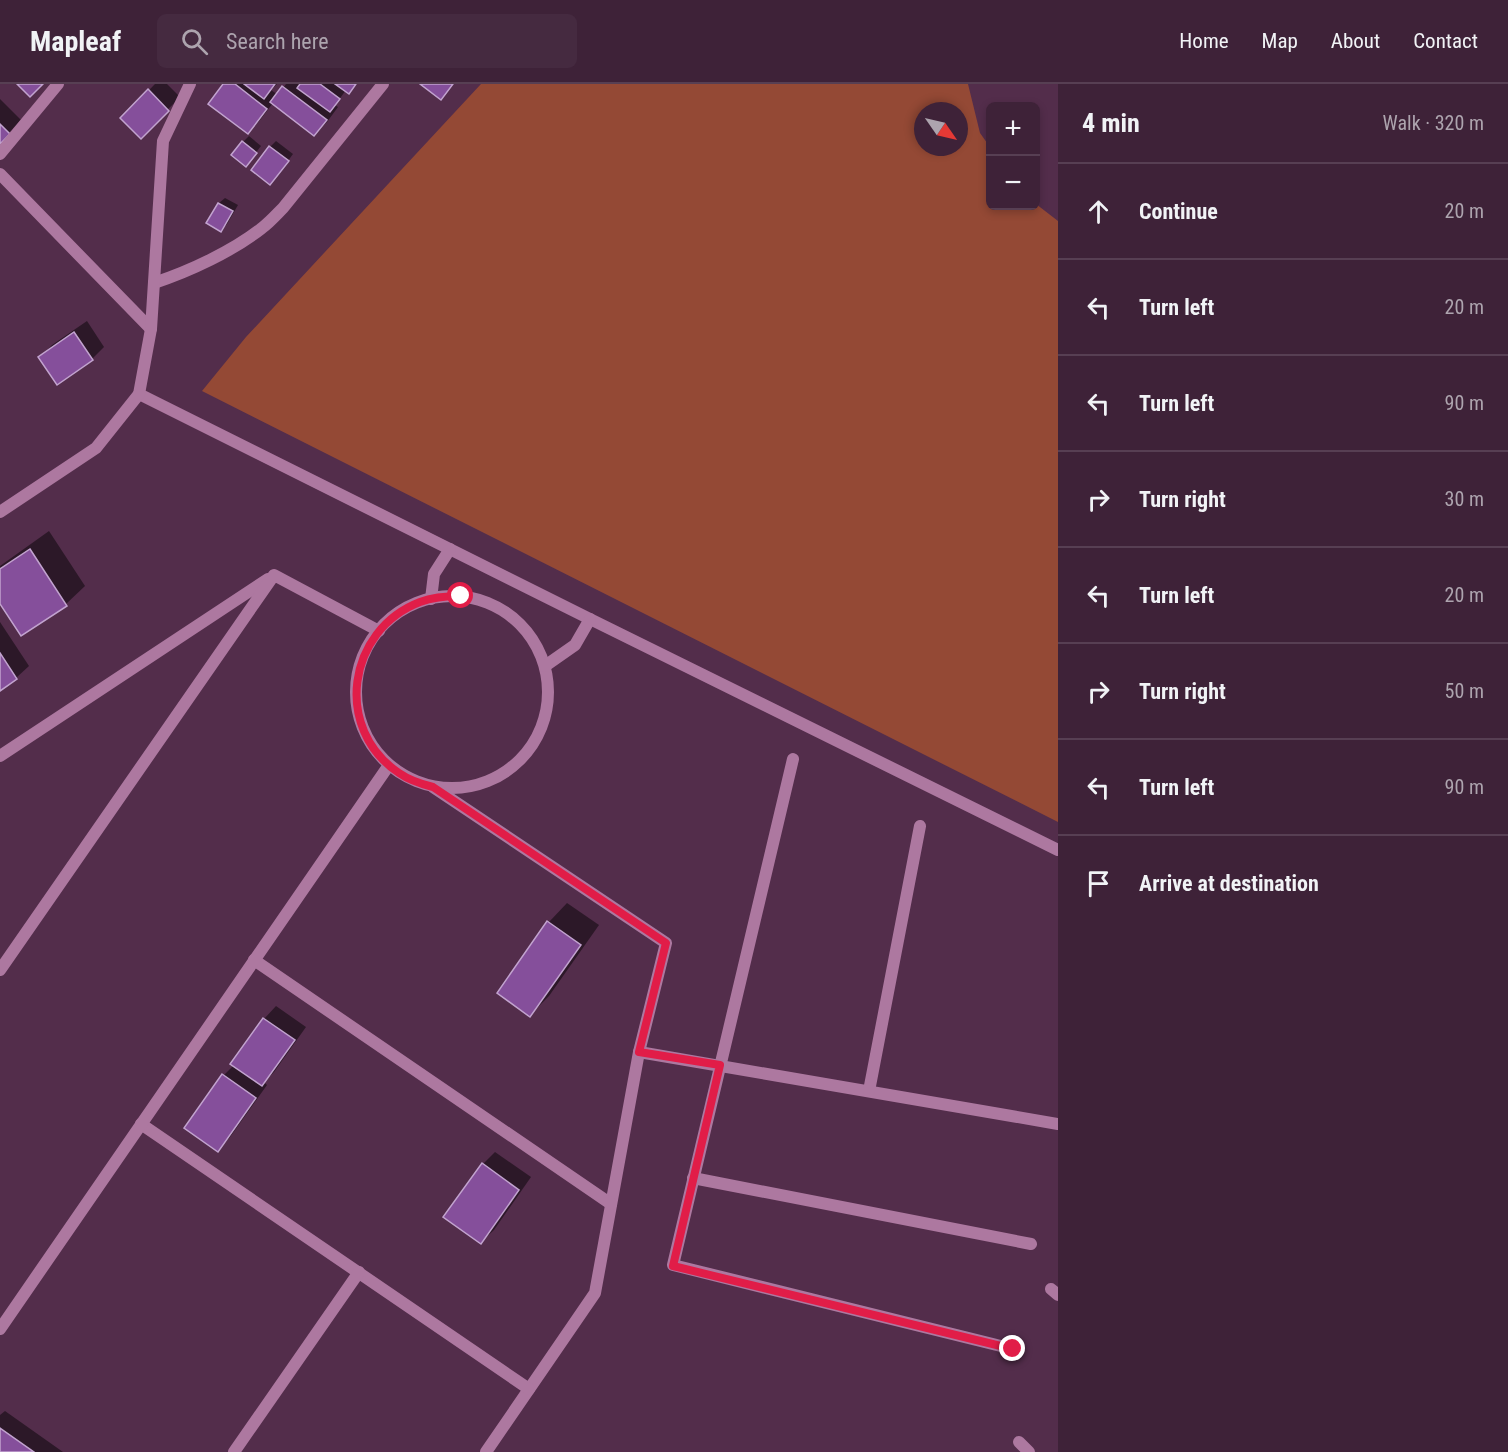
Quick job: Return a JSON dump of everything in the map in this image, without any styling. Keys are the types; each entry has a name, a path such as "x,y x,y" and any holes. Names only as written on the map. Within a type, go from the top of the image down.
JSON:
{"street":[{"path":"0,154 58,84"},
{"path":"0,512 96,448 139,393 151,329 163,141 190,84"},
{"path":"154,282 176,275 241,243 264,226 283,208 383,84"},
{"path":"0,174 151,329"},
{"path":"139,393 1058,850"},
{"path":"431,598 434,574 450,549"},
{"path":"274,575 379,631"},
{"path":"0,756 274,575"},
{"path":"0,970 274,575"},
{"path":"461,596 481,600 500,608 531,636 541,654 547,674 549,695 546,716 528,752 513,767 477,786 457,789 433,787 417,783 399,774 371,745 362,727 357,708 358,670 365,652 379,631 404,609 431,598 461,596"},
{"path":"545,666 575,645 590,619"},
{"path":"793,759 673,1266 1013,1349"},
{"path":"0,1329 389,765"},
{"path":"433,787 666,943 639,1052 595,1293 486,1452"},
{"path":"869,1091 920,826"},
{"path":"254,960 611,1203"},
{"path":"639,1052 1058,1124"},
{"path":"141,1124 529,1389"},
{"path":"693,1178 1031,1244"},
{"path":"234,1452 359,1272"},
{"path":"1019,1442 1029,1452"}],"shaded area":[{"path":"481,84 968,84 980,133 986,141 986,210 1040,210 1040,207 1058,221 1058,822 202,391 246,337"}],"building":[{"path":"17,84 43,84 30,97"},
{"path":"223,84 235,84 267,109 248,134 208,104"},
{"path":"244,84 275,84 264,99"},
{"path":"300,84 320,84 340,99 330,112 297,88"},
{"path":"335,84 356,84 349,94"},
{"path":"420,84 453,84 441,100"},
{"path":"282,86 327,120 314,136 270,102"},
{"path":"148,89 169,111 141,139 120,118"},
{"path":"0,124 10,134 0,144"},
{"path":"242,141 257,153 246,167 231,155"},
{"path":"269,146 289,161 270,185 251,170"},
{"path":"218,203 233,211 221,232 206,223"},
{"path":"74,332 93,360 57,385 38,357"},
{"path":"30,549 67,606 21,636 0,604 0,569"},
{"path":"0,653 17,679 0,691"},
{"path":"547,921 581,945 530,1017 497,993"},
{"path":"263,1018 295,1040 262,1086 230,1064"},
{"path":"222,1074 256,1098 218,1152 184,1128"},
{"path":"482,1163 519,1190 481,1244 443,1217"},
{"path":"0,1428 34,1452 0,1452"}],"route":[{"path":"461,596 421,601 404,609 375,635 358,670 357,708 362,727 371,745 399,774 417,783 433,787 666,943 639,1052 720,1065 673,1266 1013,1349"}]}
